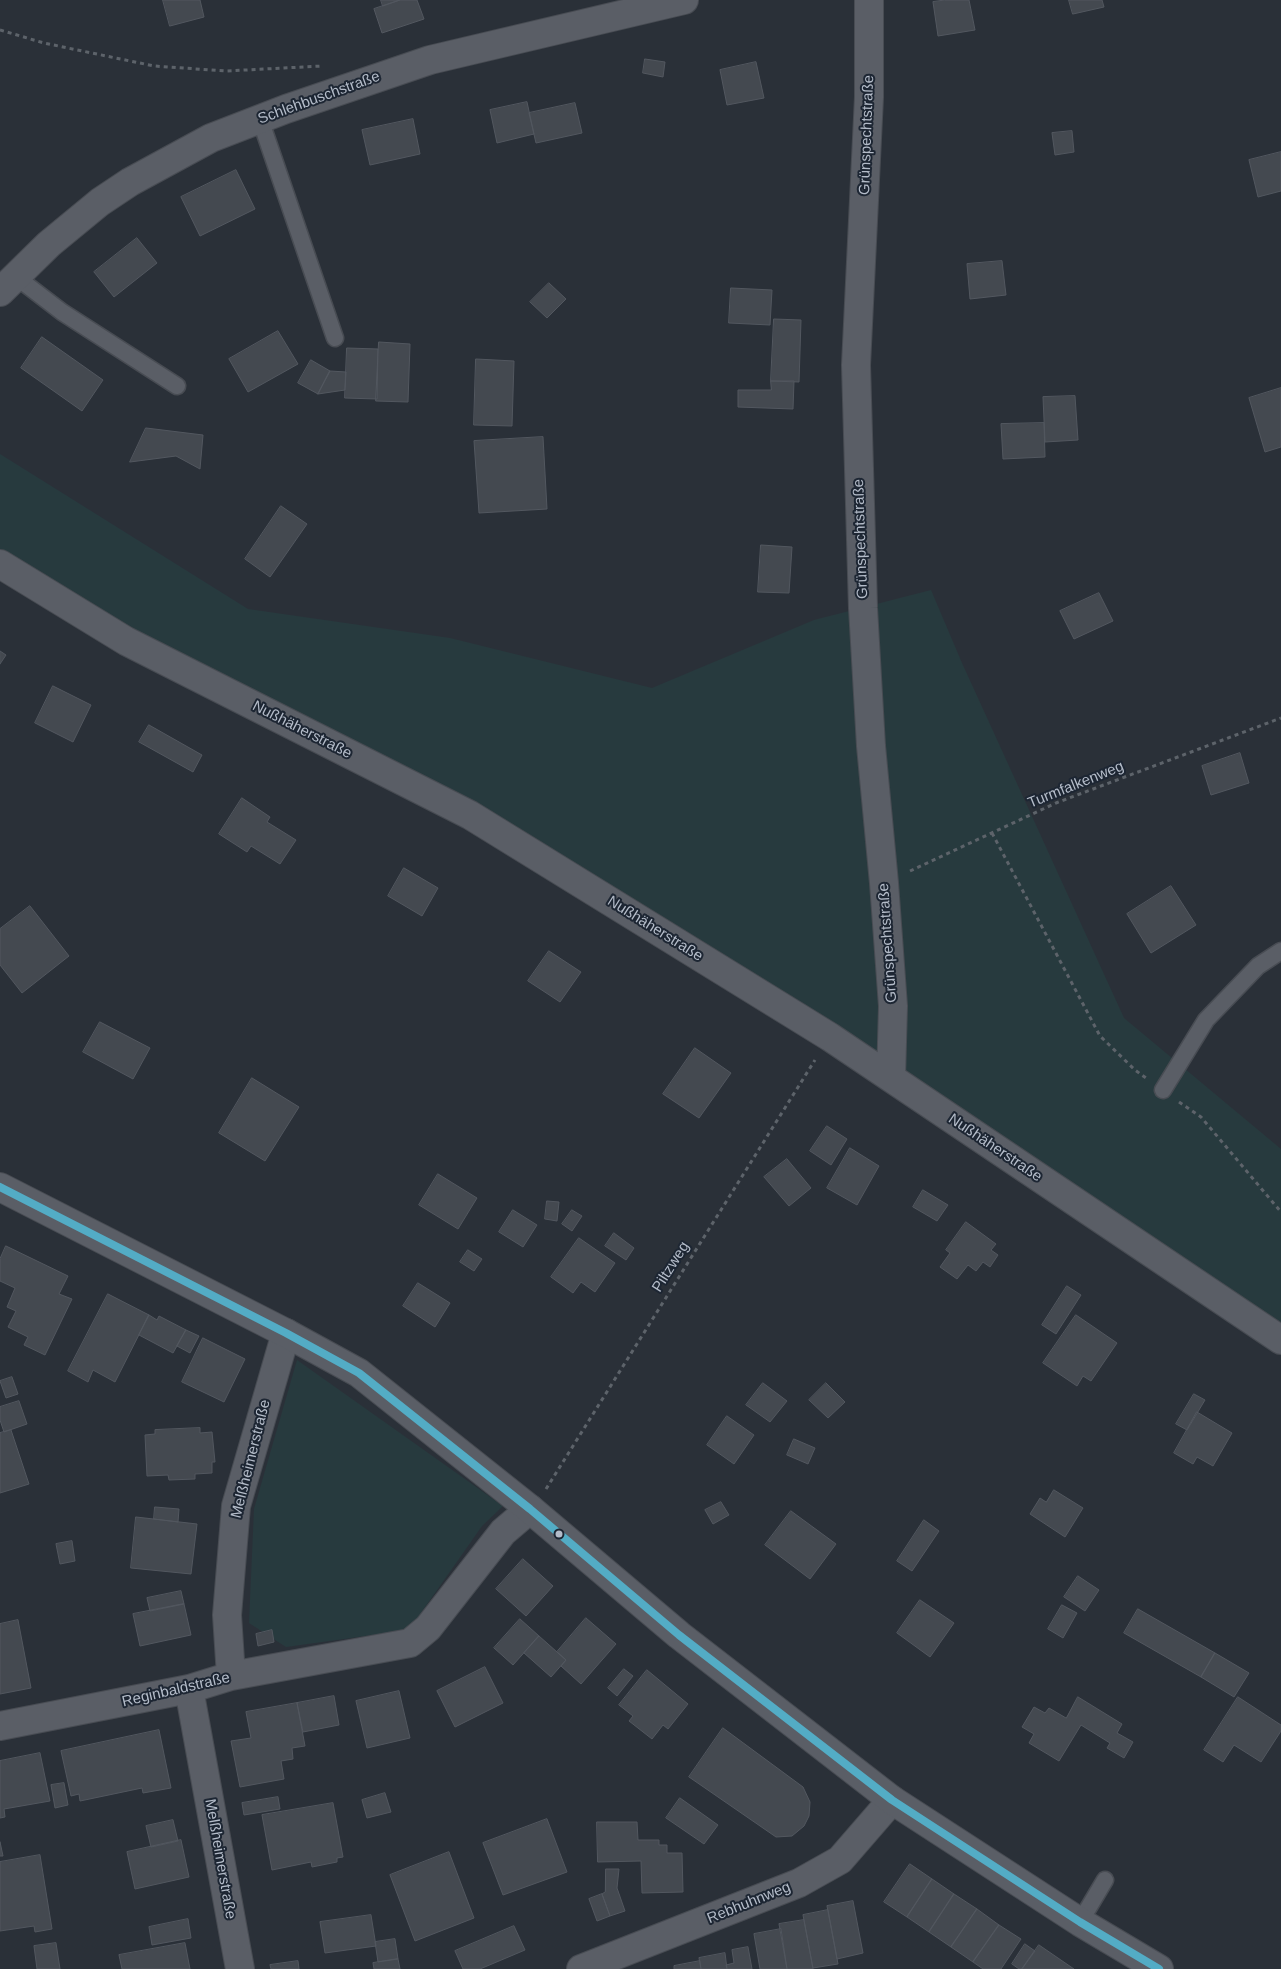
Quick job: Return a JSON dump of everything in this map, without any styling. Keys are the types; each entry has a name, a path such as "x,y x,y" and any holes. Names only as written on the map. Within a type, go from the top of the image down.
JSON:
{"street":[{"name":"Schlehbuschstraße","path":"7,284 56,238 100,202 130,182 211,138 430,60 684,0"},
{"name":"Grünspechtstraße","path":"869,0 869,97 856,365 863,608 871,746 893,1006 892,1078"},
{"name":"Nußhäherstraße","path":"0,564 126,642 470,815 830,1037 1281,1340"},
{"path":"0,1187 286,1333 359,1374 530,1509 679,1635 892,1800 1080,1922 1159,1969"},
{"name":"Melßheimerstraße","path":"231,1676 227,1615 236,1506 286,1333"},
{"name":"Reginbaldstraße","path":"0,1726 189,1689 231,1676 410,1643 428,1628 503,1532 530,1509"},
{"name":"Melßheimerstraße","path":"189,1689 240,1969"},
{"name":"Rebhuhnweg","path":"581,1969 799,1883 840,1860 892,1800"}],"lane":[{"path":"260,119 335,338"},
{"path":"7,284 62,312 177,386"},
{"path":"1162,1090 1206,1020 1258,966 1281,951"},
{"path":"1080,1922 1105,1880"}],"path":[{"path":"0,30 44,43 154,66 226,71 326,66"},
{"name":"Turmfalkenweg","path":"884,883 1056,803 1281,718"},
{"path":"992,833 1100,1036 1135,1070 1201,1117 1281,1212"},
{"name":"Piltzweg","path":"530,1509 547,1488 830,1037"}],"green space":[{"path":"0,454 248,609 450,638 652,688 814,620 931,590 962,663 1124,1018 1281,1149 1281,1340 470,815 0,564"},
{"path":"297,1360 503,1506 482,1526 409,1630 286,1647 249,1623 254,1509"}],"building":[{"path":"163,0 200,0 204,17 170,26"},
{"path":"381,0 400,0 383,6"},
{"path":"400,0 417,0 424,19 382,33 374,9"},
{"path":"969,0 975,30 938,36 933,2"},
{"path":"1069,0 1102,0 1104,7 1073,14"},
{"path":"645,59 665,62 663,77 643,73"},
{"path":"756,62 764,98 727,105 720,70"},
{"path":"527,102 534,134 497,143 490,110"},
{"path":"575,103 582,133 536,143 529,113"},
{"path":"413,119 420,154 370,165 362,130"},
{"path":"1072,131 1074,152 1055,155 1052,133"},
{"path":"1281,152 1281,191 1258,197 1249,160"},
{"path":"236,170 255,209 200,236 181,197"},
{"path":"137,238 157,263 114,297 94,272"},
{"path":"1002,261 1006,295 970,299 967,264"},
{"path":"549,283 566,299 547,318 530,302"},
{"path":"731,288 772,290 770,325 729,323"},
{"path":"774,319 801,320 799,382 771,381"},
{"path":"278,331 298,364 248,392 229,359"},
{"path":"42,337 103,380 82,411 21,368"},
{"path":"379,342 410,344 408,402 376,401"},
{"path":"347,348 378,349 377,399 345,398"},
{"path":"476,359 514,361 512,426 474,425"},
{"path":"311,360 330,371 318,394 298,383"},
{"path":"330,371 346,372 345,390 318,394"},
{"path":"771,381 794,381 793,409 738,407 738,390 771,390"},
{"path":"1281,388 1281,447 1265,452 1249,398"},
{"path":"1075,396 1078,440 1045,442 1043,397"},
{"path":"1044,423 1045,457 1003,459 1001,424"},
{"path":"146,428 203,435 200,469 176,456 130,462"},
{"path":"543,437 547,509 479,513 474,441"},
{"path":"281,506 307,524 270,577 245,559"},
{"path":"761,545 792,547 789,593 758,592"},
{"path":"1099,593 1113,621 1074,639 1060,611"},
{"path":"0,651 6,655 0,664"},
{"path":"53,686 91,705 73,742 35,723"},
{"path":"149,725 202,755 193,772 139,742"},
{"path":"1240,753 1249,783 1211,795 1202,766"},
{"path":"242,798 270,817 267,822 296,840 280,864 251,846 247,852 219,834"},
{"path":"404,868 438,888 422,916 388,896"},
{"path":"1171,886 1196,925 1151,953 1127,914"},
{"path":"30,906 69,956 22,993 0,965 0,929"},
{"path":"549,951 581,972 560,1002 528,981"},
{"path":"100,1022 150,1048 133,1079 83,1052"},
{"path":"695,1048 731,1073 699,1118 663,1094"},
{"path":"252,1078 299,1107 265,1161 219,1133"},
{"path":"827,1126 847,1139 831,1165 810,1151"},
{"path":"850,1148 879,1166 857,1205 827,1188"},
{"path":"787,1159 811,1188 789,1206 764,1177"},
{"path":"438,1174 477,1198 458,1229 419,1205"},
{"path":"923,1190 948,1205 937,1221 913,1207"},
{"path":"547,1201 559,1202 557,1221 545,1219"},
{"path":"513,1210 537,1225 523,1247 499,1232"},
{"path":"572,1210 582,1216 572,1231 562,1224"},
{"path":"966,1222 996,1244 991,1250 998,1255 990,1267 983,1262 976,1271 968,1265 957,1279 940,1267 950,1253 946,1250"},
{"path":"614,1233 634,1248 626,1260 605,1246"},
{"path":"579,1238 615,1263 595,1292 581,1282 573,1293 551,1277"},
{"path":"6,1246 68,1276 59,1294 72,1299 45,1355 24,1345 28,1337 8,1327 16,1311 7,1307 15,1288 0,1281 0,1259"},
{"path":"468,1250 482,1259 474,1271 460,1262"},
{"path":"418,1283 450,1303 435,1327 403,1306"},
{"path":"1067,1286 1081,1295 1056,1334 1042,1325"},
{"path":"108,1294 149,1315 115,1382 93,1370 88,1382 68,1371"},
{"path":"149,1315 157,1320 159,1316 186,1330 173,1353 139,1335"},
{"path":"1076,1315 1117,1343 1091,1381 1083,1376 1077,1386 1043,1363"},
{"path":"186,1330 199,1336 190,1353 177,1346"},
{"path":"203,1338 245,1359 224,1402 182,1382"},
{"path":"12,1377 18,1394 6,1398 0,1381"},
{"path":"763,1383 787,1401 770,1422 746,1405"},
{"path":"826,1383 845,1402 828,1418 809,1400"},
{"path":"1194,1394 1205,1400 1187,1430 1176,1424"},
{"path":"19,1401 27,1424 4,1432 0,1420 0,1407"},
{"path":"1197,1412 1232,1433 1213,1466 1197,1457 1193,1464 1174,1453"},
{"path":"727,1416 754,1435 734,1464 707,1445"},
{"path":"200,1428 200,1433 212,1432 215,1462 212,1462 212,1473 195,1474 195,1479 169,1480 168,1475 147,1476 145,1435 155,1434 155,1430"},
{"path":"11,1430 29,1484 0,1493 0,1433"},
{"path":"794,1439 815,1448 808,1464 787,1455"},
{"path":"1054,1490 1083,1508 1065,1537 1030,1514 1040,1498 1046,1502"},
{"path":"721,1502 729,1515 713,1524 705,1510"},
{"path":"155,1507 179,1509 178,1522 154,1519"},
{"path":"791,1511 836,1544 810,1579 765,1545"},
{"path":"136,1517 197,1524 191,1574 131,1568"},
{"path":"924,1520 939,1531 912,1571 897,1561"},
{"path":"72,1541 75,1561 60,1564 56,1544"},
{"path":"523,1559 553,1586 526,1616 496,1589"},
{"path":"1078,1576 1099,1590 1085,1611 1064,1597"},
{"path":"181,1591 184,1604 150,1611 147,1598"},
{"path":"920,1600 954,1623 930,1657 897,1633"},
{"path":"184,1604 191,1635 140,1646 133,1614"},
{"path":"1062,1605 1077,1613 1063,1638 1048,1629"},
{"path":"1138,1609 1215,1653 1201,1677 1124,1633"},
{"path":"586,1618 616,1644 581,1684 561,1666 566,1660 557,1652"},
{"path":"520,1619 539,1636 513,1665 494,1648"},
{"path":"18,1620 31,1688 0,1694 0,1624"},
{"path":"272,1630 274,1642 258,1646 256,1634"},
{"path":"539,1636 566,1660 551,1677 524,1653"},
{"path":"1215,1653 1249,1673 1234,1697 1201,1677"},
{"path":"485,1667 503,1703 455,1727 437,1691"},
{"path":"624,1669 633,1676 617,1696 608,1688"},
{"path":"647,1670 688,1704 668,1729 663,1725 652,1739 629,1721 633,1716 619,1705"},
{"path":"399,1691 410,1738 367,1748 356,1701"},
{"path":"334,1696 339,1725 303,1732 297,1703"},
{"path":"1078,1697 1122,1724 1117,1733 1133,1742 1124,1758 1107,1748 1110,1743 1081,1725 1059,1761 1029,1743 1034,1734 1022,1727 1034,1707 1045,1713 1049,1708 1066,1718"},
{"path":"1238,1697 1281,1725 1281,1731 1261,1762 1234,1745 1223,1762 1204,1750"},
{"path":"297,1703 305,1746 292,1748 293,1759 281,1761 284,1779 240,1787 231,1741 251,1738 246,1712"},
{"path":"723,1728 803,1787 810,1802 809,1816 804,1826 792,1836 776,1837 689,1777"},
{"path":"159,1730 171,1788 143,1793 142,1788 80,1801 79,1794 71,1796 61,1751"},
{"path":"40,1753 50,1801 4,1809 5,1817 0,1818 0,1761"},
{"path":"64,1783 68,1805 55,1808 51,1785"},
{"path":"385,1793 391,1812 367,1818 362,1800"},
{"path":"278,1797 280,1809 244,1815 242,1803"},
{"path":"680,1798 718,1825 704,1844 666,1818"},
{"path":"333,1803 343,1857 337,1858 337,1862 312,1867 311,1862 272,1870 262,1815"},
{"path":"547,1819 567,1872 503,1895 483,1843"},
{"path":"173,1820 178,1841 151,1847 146,1826"},
{"path":"597,1822 637,1822 638,1840 659,1840 659,1845 667,1845 667,1853 682,1853 683,1892 642,1893 641,1861 598,1862"},
{"path":"181,1840 189,1877 135,1889 127,1852"},
{"path":"0,1842 3,1856 0,1856"},
{"path":"449,1852 474,1918 415,1941 390,1875"},
{"path":"40,1855 52,1929 35,1932 34,1926 0,1931 0,1862"},
{"path":"910,1864 932,1879 907,1917 884,1902"},
{"path":"606,1869 619,1869 617,1888 625,1911 610,1916 602,1894 605,1892"},
{"path":"932,1879 954,1894 929,1932 907,1917"},
{"path":"602,1894 610,1916 597,1921 589,1899"},
{"path":"954,1894 977,1909 951,1947 929,1932"},
{"path":"853,1901 863,1953 837,1959 827,1906"},
{"path":"977,1909 999,1925 973,1962 951,1947"},
{"path":"828,1910 838,1964 813,1968 803,1915"},
{"path":"371,1915 376,1946 325,1953 320,1922"},
{"path":"188,1919 191,1938 152,1945 149,1927"},
{"path":"804,1920 813,1969 787,1969 779,1924"},
{"path":"999,1925 1021,1939 1001,1969 983,1969 973,1962"},
{"path":"514,1926 525,1950 480,1969 463,1969 455,1951"},
{"path":"781,1929 787,1969 760,1969 754,1934"},
{"path":"395,1939 398,1959 378,1962 375,1942"},
{"path":"56,1943 60,1969 37,1969 34,1946"},
{"path":"185,1943 190,1969 122,1969 119,1955"},
{"path":"1025,1944 1035,1951 1022,1969 1019,1969 1012,1964"},
{"path":"1039,1945 1074,1969 1022,1969"},
{"path":"748,1947 752,1969 727,1969 726,1965 734,1963 732,1950"},
{"path":"725,1953 727,1969 701,1969 699,1958"},
{"path":"398,1959 400,1969 374,1969 373,1963"},
{"path":"298,1961 299,1969 271,1969 270,1965"},
{"path":"700,1961 701,1969 674,1969 674,1966"}],"transit line":[{"path":"0,1187 286,1333 359,1373 530,1509 679,1635 892,1800 1080,1922 1159,1969"}]}
